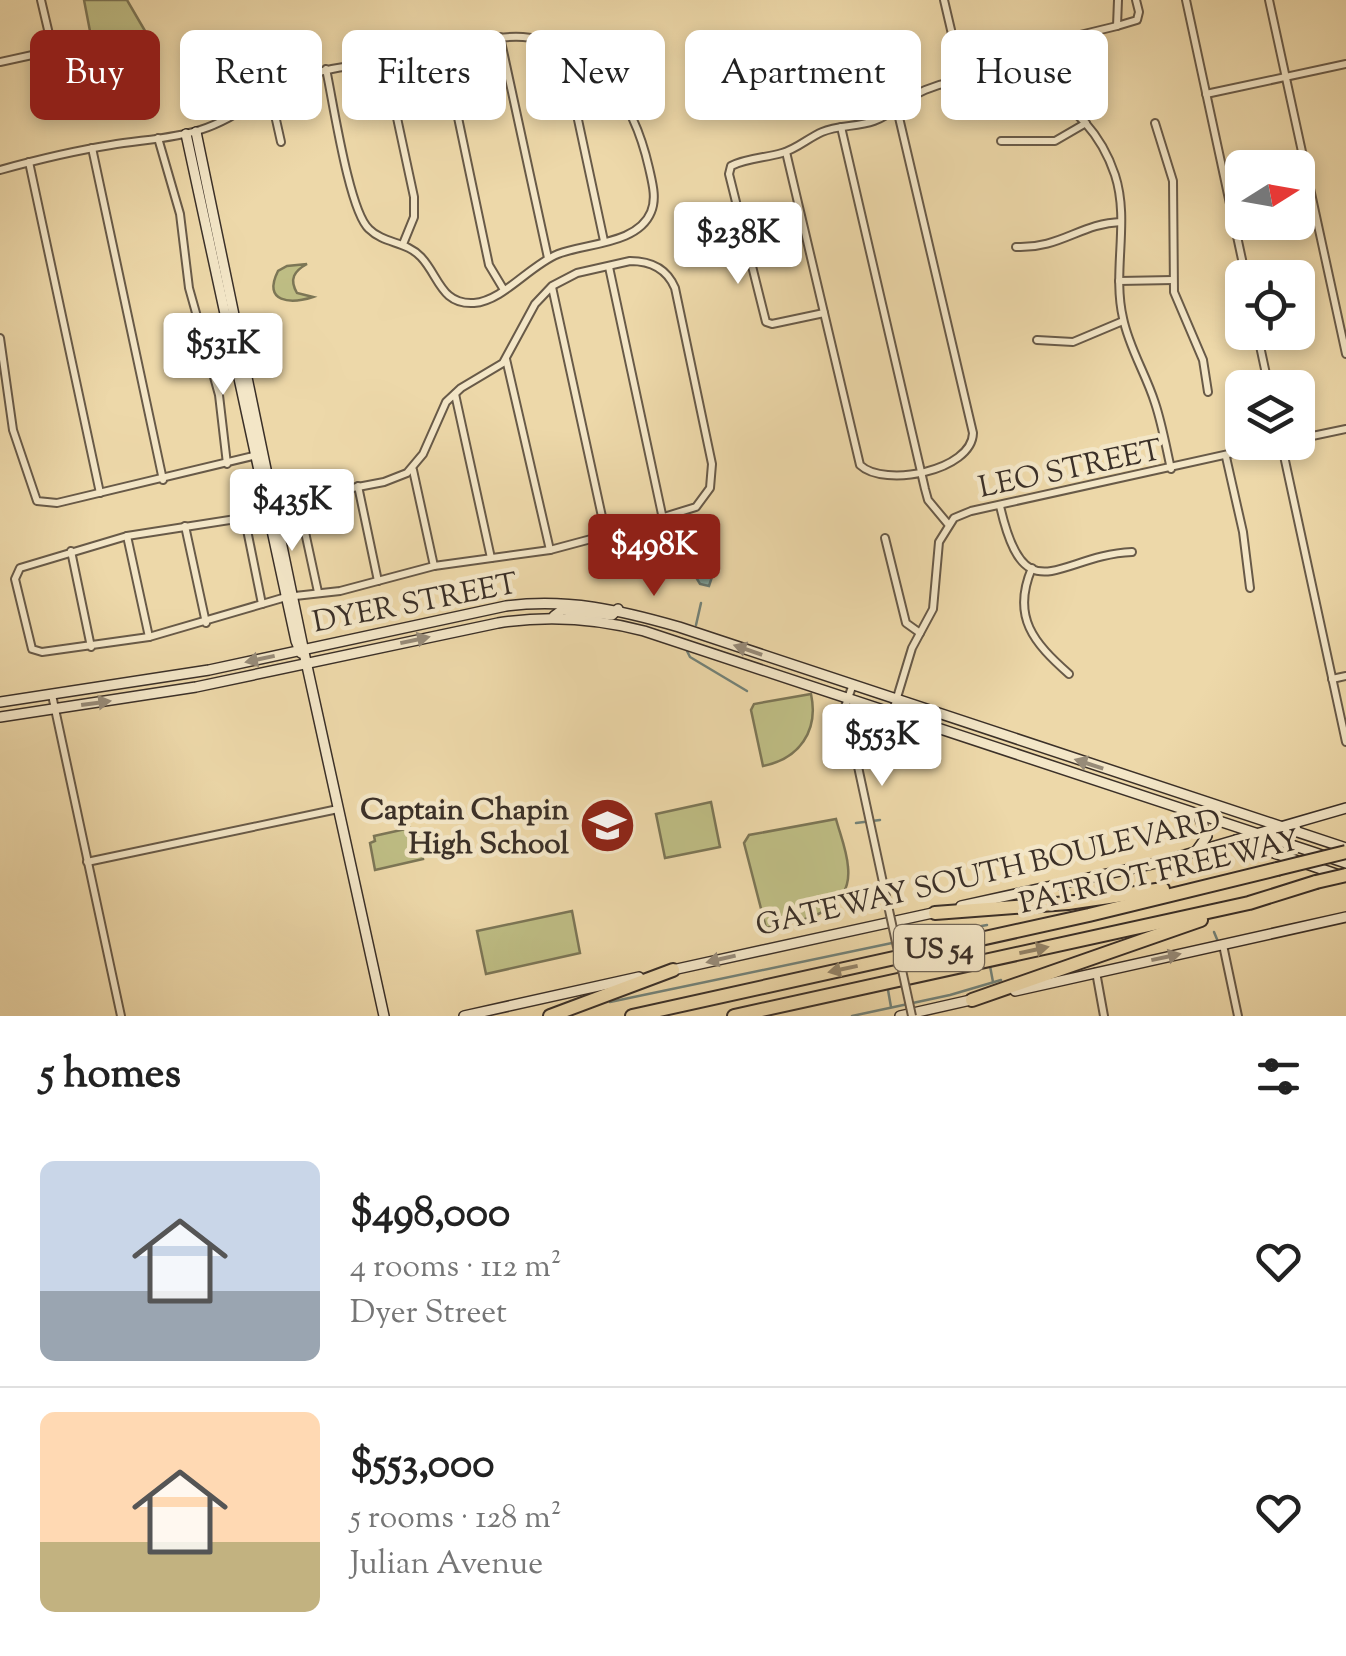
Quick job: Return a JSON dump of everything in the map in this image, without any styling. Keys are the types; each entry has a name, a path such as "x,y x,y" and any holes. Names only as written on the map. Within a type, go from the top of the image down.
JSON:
{"highway":[{"name":"PATRIOT FREEWAY","path":"632,1016 1089,915 1346,850"},
{"path":"935,913 1068,903 1245,876"},
{"name":"PATRIOT FREEWAY","path":"734,1016 1249,903 1346,876"},
{"path":"972,1000 1249,903"},
{"path":"550,1016 673,970"}],"main road":[{"path":"191,133 384,1016"},
{"name":"DYER STREET","path":"0,717 196,687 304,655 506,606 566,602 618,609 1346,850"},
{"path":"552,618 562,610 612,615 618,609"},
{"name":"DYER STREET","path":"0,702 157,680 498,622 552,618 626,626 1346,864"},
{"path":"786,679 789,664"},
{"path":"1123,791 1128,777"},
{"name":"GATEWAY SOUTH BOULEVARD","path":"464,1016 1193,854 1346,808"},
{"path":"1193,854 1207,836 1197,815"},
{"path":"1236,840 1346,876"},
{"path":"900,1016 1346,917"}],"street":[{"path":"42,0 48,30"},
{"path":"944,0 951,30"},
{"path":"1117,26 1118,0"},
{"path":"1101,30 1137,20 1136,0"},
{"path":"1186,0 1242,260"},
{"path":"1269,0 1346,354"},
{"path":"0,62 30,56"},
{"path":"1206,94 1346,64"},
{"path":"506,65 548,258"},
{"path":"322,71 342,67"},
{"path":"326,69 359,215 376,234 419,254 440,288 455,300 478,302 504,290 548,258 637,231 651,213 654,194 642,136 634,120"},
{"path":"0,170 92,148 191,133 223,120"},
{"path":"276,120 281,142"},
{"path":"398,120 414,197 414,217 403,244"},
{"path":"459,120 489,265 504,290"},
{"path":"578,120 604,241"},
{"path":"824,313 766,322 730,166 786,152 820,132 874,120"},
{"path":"786,152 860,465 873,474 921,473 945,465 967,450 973,432 900,120"},
{"path":"1001,141 1056,140 1086,122 1104,150 1116,178 1121,222 1119,281 1123,321 1156,404 1171,470"},
{"path":"1155,123 1173,181 1173,280 1180,311 1203,360 1208,392"},
{"path":"842,127 928,500 948,524"},
{"path":"158,138 180,214 189,288 219,395 227,464"},
{"path":"92,148 164,480"},
{"path":"29,162 100,494"},
{"path":"1016,247 1051,245 1096,225 1121,222"},
{"path":"630,261 656,266 672,281 714,476 704,500 696,507 550,550 434,566 340,591 290,596 149,637 91,647 42,652 32,649 15,579 20,568 127,536 300,509 412,470 423,454 438,414 455,394 506,360 535,304 552,286 577,273 609,267 630,261"},
{"path":"609,267 663,519"},
{"path":"1119,281 1173,280"},
{"path":"552,286 606,536"},
{"path":"1037,340 1073,342 1123,321"},
{"path":"0,338 12,430 34,498 57,503 259,455"},
{"path":"506,360 550,550"},
{"path":"455,394 491,558"},
{"path":"1315,435 1346,429"},
{"name":"LEO STREET","path":"892,714 920,634 933,609 936,554 948,524 962,514 1225,457"},
{"path":"1227,460 1243,532 1250,588"},
{"path":"1286,460 1346,742"},
{"path":"412,470 434,566"},
{"path":"358,486 378,581"},
{"path":"1000,506 1010,546 1032,568 1056,572 1101,555 1132,552"},
{"path":"300,509 318,592"},
{"path":"245,520 262,604"},
{"path":"185,526 206,623"},
{"path":"127,536 149,637"},
{"path":"885,538 906,622 920,634"},
{"path":"70,550 91,647"},
{"path":"1032,568 1024,602 1030,631 1039,646 1069,674"},
{"path":"1332,679 1346,676"},
{"path":"853,684 832,744 857,762 912,1016"},
{"path":"52,695 121,1016"},
{"path":"88,862 339,808"},
{"path":"1223,945 1238,1016"},
{"path":"1096,972 1104,1016"}],"shaded area":[{"path":"84,0 127,0 144,30 90,30"},
{"path":"307,264 296,273 293,284 297,293 313,297 288,300 276,295 274,282 278,271"},
{"path":"690,540 712,577 709,586 700,584 677,546 677,542"},
{"path":"811,694 812,720 804,741 787,757 763,766 751,710 754,704"},
{"path":"711,802 720,847 665,858 656,814"},
{"path":"836,819 848,867 842,895 822,912 766,928 744,843 749,835"},
{"path":"410,828 411,834 418,832 423,859 375,870 370,843 375,841 374,836"},
{"path":"572,911 580,953 486,974 477,931"}],"waterway":[{"path":"677,537 678,542"},
{"path":"696,625 701,603"},
{"path":"687,651 690,657 747,691"},
{"path":"856,823 880,820"},
{"path":"900,941 987,925"},
{"path":"1214,932 1219,944"},
{"path":"610,1002 892,943"},
{"path":"990,966 993,982"},
{"path":"852,1016 1001,980"},
{"path":"888,990 891,1007"}],"place":[{"name":"Captain Chapin High School","path":"608,826"}]}
